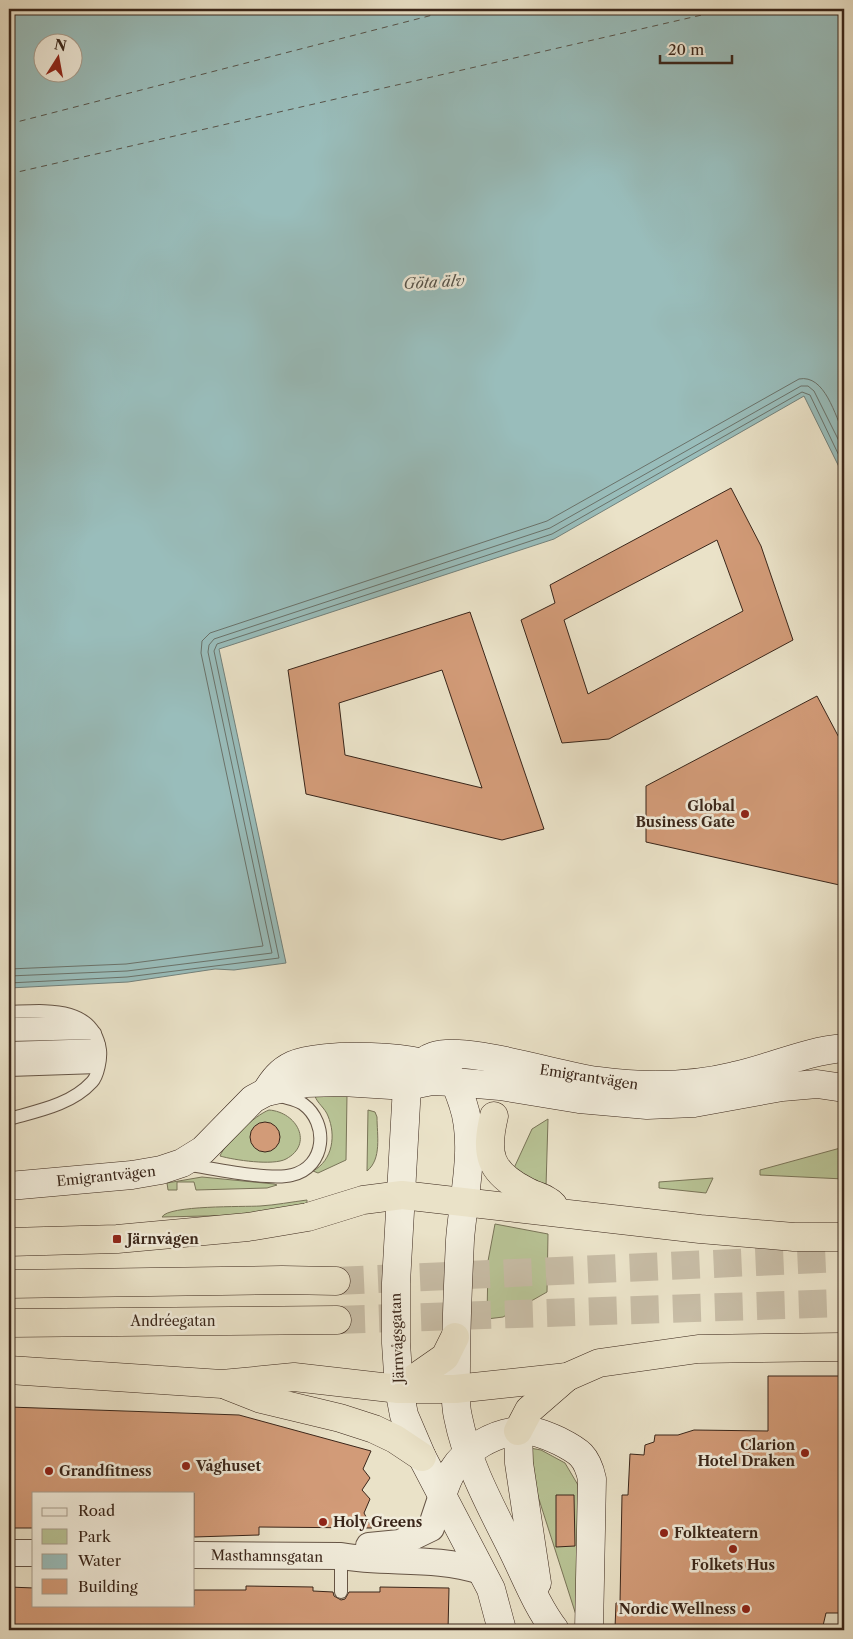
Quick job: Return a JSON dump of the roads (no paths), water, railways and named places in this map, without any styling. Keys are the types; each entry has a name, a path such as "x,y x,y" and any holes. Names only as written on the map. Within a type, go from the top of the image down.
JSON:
{"highway":[{"path":"494,1116 489,1151 492,1162 502,1175 526,1191 551,1202 559,1212"},
{"path":"9,1242 117,1238 248,1227 308,1217 363,1200 402,1195 700,1229 794,1237 844,1237"},
{"path":"9,1284 282,1280 336,1282"},
{"name":"Andréegatan","path":"9,1323 337,1320"},
{"path":"399,1389 445,1357 455,1337"},
{"path":"518,1431 529,1410 567,1377 600,1362 698,1349 842,1347"},
{"path":"9,1370 222,1384 294,1377 399,1389 455,1389 567,1377"},
{"path":"222,1384 261,1399 340,1418 374,1429 395,1439 422,1457"}],"street":[{"name":"Emigrantvägen","path":"9,1186 132,1175 182,1164 203,1150 253,1099 266,1092 278,1074 294,1064 333,1057 411,1070 433,1056 450,1052 578,1078 633,1086 672,1085 733,1077 822,1050 844,1048"},
{"path":"411,1070 446,1073 454,1082 463,1104 468,1126 469,1153 463,1201 455,1337 457,1415 467,1454 540,1605 555,1630"},
{"name":"Järnvågsgatan","path":"411,1070 396,1283 399,1389 404,1415 422,1457 486,1580 502,1630"},
{"name":"Emigrantvägen","path":"454,1082 500,1086 647,1106 694,1103 782,1087 818,1084 844,1088"},
{"path":"469,1153 481,1131 494,1116 512,1102 531,1091"},
{"path":"540,1605 519,1463 518,1431 545,1435 576,1450 589,1462 592,1479 593,1518 589,1630"},
{"name":"Masthamnsgatan","path":"341,1556 363,1547 400,1544 431,1528 442,1494 453,1470 467,1454 493,1438 518,1431"},
{"path":"9,1553 32,1553"},
{"name":"Masthamnsgatan","path":"195,1555 341,1556 361,1560 448,1563 486,1580"},
{"path":"486,1580 509,1607 518,1630"},
{"name":"Järnvågsgatan","path":"483,1630 486,1580"}],"lane":[{"path":"9,1012 61,1011 85,1022 95,1033 99,1056 93,1082 62,1103 9,1119"},
{"path":"9,1024 85,1022"},
{"path":"9,1035 95,1033"},
{"path":"9,1048 99,1056"},
{"path":"9,1059 99,1056"},
{"path":"9,1070 99,1056"},
{"path":"182,1164 274,1176 290,1176 310,1166 318,1154 320,1142 317,1119 301,1103 266,1092"},
{"path":"341,1556 341,1592"}],"water":[{"name":"Göta älv","path":"9,9 844,9 844,477 804,396 554,539 219,649 286,963 234,970 215,969 128,982 9,988"}],"tunnel":[{"path":"336,1281 844,1258"},
{"path":"337,1320 844,1303"}],"place":[{"name":"Global Business Gate","path":"745,814"},
{"name":"Järnvågen","path":"117,1239"},
{"name":"Clarion Hotel Draken","path":"805,1453"},
{"name":"Våghuset","path":"186,1466"},
{"name":"Grandfitness","path":"49,1471"},
{"name":"Holy Greens","path":"323,1522"},
{"name":"Folkteatern","path":"664,1533"},
{"name":"Folkets Hus","path":"733,1549"},
{"name":"Nordic Wellness","path":"746,1609"}]}
